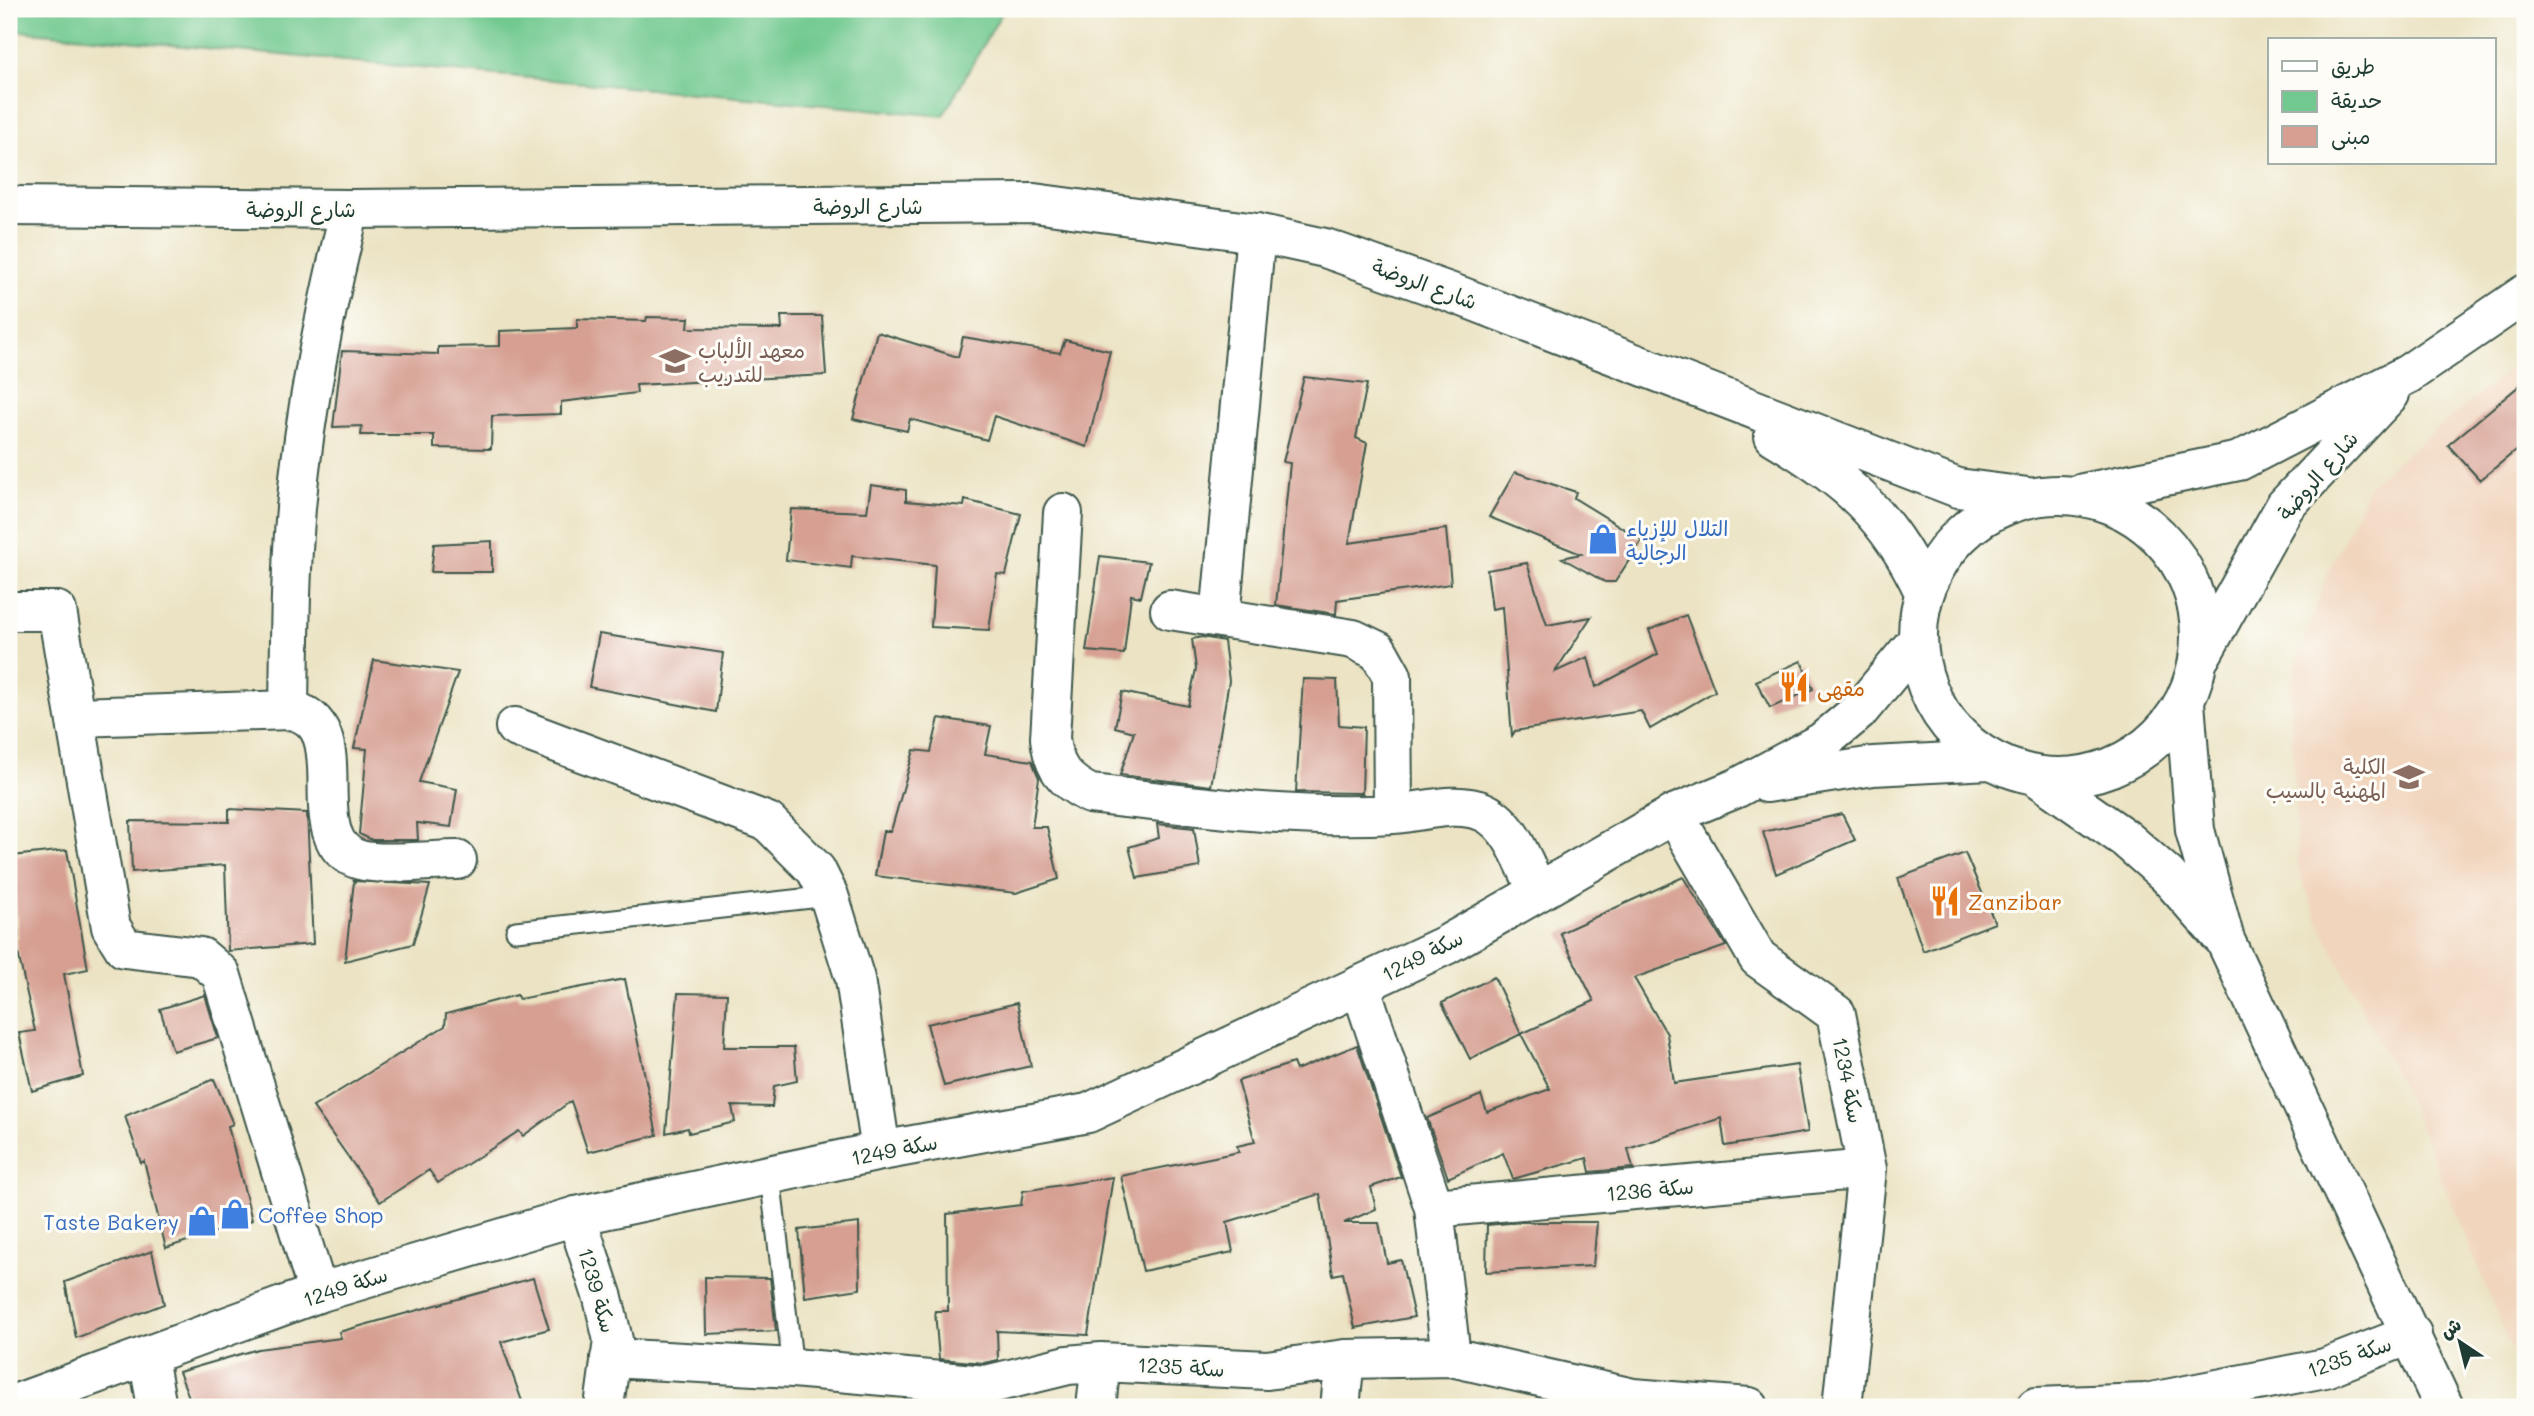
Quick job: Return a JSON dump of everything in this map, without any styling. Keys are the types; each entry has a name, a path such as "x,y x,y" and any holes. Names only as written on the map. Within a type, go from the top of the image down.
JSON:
{"street":[{"name":"شارع الروضة","path":"9,206 350,209 1034,204 1256,233 1325,248 1450,292 1620,356 1697,390 1958,488 2028,497"},
{"path":"289,710 290,609 299,483 326,307 350,209"},
{"path":"1220,618 1256,233"},
{"name":"شارع الروضة","path":"2077,495 2239,461 2408,374 2525,294"},
{"name":"شارع الروضة","path":"2199,660 2285,506 2408,374"},
{"name":"شارع الروضة","path":"1697,390 1810,458 1876,513 1905,551 1924,592"},
{"path":"2036,776 2080,776 2122,763 2158,737 2185,702 2199,660 2201,615 2188,573 2162,537 2123,508 2077,495 2028,497 1983,516 1947,549 1924,592 1917,641 1927,688 1952,730 1990,760 2036,776 2137,848 2167,875 2225,940"},
{"path":"1063,513 1050,738 1052,758 1067,782 1090,794 1278,815 1393,814 1457,806 1486,813 1508,834 1537,890"},
{"path":"1170,610 1353,639 1378,651 1392,676 1393,814"},
{"path":"9,611 57,611 111,927 124,948 201,957 221,974 318,1293"},
{"name":"سكة 1249","path":"9,1406 318,1293 576,1216 881,1151 1088,1113 1446,945 1537,890 1674,814 1737,788 1822,742 1858,712 1917,641"},
{"path":"2185,702 2195,830 2225,940 2444,1407"},
{"path":"77,717 289,710 303,712 314,719 322,732 333,836 343,851 360,860 457,860"},
{"path":"515,727 768,822 816,870 829,895 855,979 881,1151"},
{"name":"سكة 1249","path":"1737,788 1873,766 1990,760"},
{"name":"سكة 1234","path":"1674,814 1758,958 1836,1014 1867,1169 1842,1407"},
{"path":"1360,985 1433,1208 1451,1357"},
{"name":"سكة 1236","path":"1433,1208 1867,1169"},
{"name":"سكة 1239","path":"576,1216 603,1298 613,1340 604,1407"},
{"name":"سكة 1235","path":"2036,1407 2147,1405 2325,1368 2412,1335"},
{"path":"148,1357 158,1407"},
{"name":"سكة 1235","path":"610,1358 793,1368 884,1392 986,1385 1068,1364 1101,1362 1268,1370 1345,1359 1451,1357 1660,1404 1749,1407"},
{"path":"1340,1407 1345,1359"},
{"path":"1096,1407 1101,1362"}],"lane":[{"path":"516,931 829,895"},
{"path":"770,1176 793,1368"}],"shaded area":[{"name":"الكلية المهنية بالسيب","path":"2525,356 2525,1382 2414,1112 2321,927 2298,870 2290,684 2328,573 2371,483"}],"green space":[{"path":"9,9 1004,9 943,116 9,30"}],"building":[{"path":"781,316 822,316 826,375 636,385 637,393 561,402 561,414 492,416 491,449 434,448 434,435 361,435 362,426 333,427 342,351 438,354 438,347 500,346 500,331 577,328 577,319 646,321 647,317 689,318 688,328 782,329"},
{"path":"877,332 958,357 963,337 1060,353 1065,340 1110,351 1087,447 994,416 987,440 910,419 907,431 853,419"},
{"path":"1304,377 1367,384 1356,438 1367,443 1349,543 1446,529 1451,584 1337,600 1336,614 1276,605 1290,463 1283,462"},
{"path":"2525,381 2525,443 2480,480 2448,445"},
{"path":"1515,472 1576,492 1574,498 1642,540 1615,582 1605,582 1562,558 1581,554 1489,517"},
{"path":"871,485 906,490 906,501 964,506 965,500 1021,514 1006,575 997,574 989,630 931,627 935,565 852,556 851,568 786,560 791,509 867,512"},
{"path":"492,541 492,572 431,572 434,544"},
{"path":"1100,556 1149,562 1141,597 1131,595 1124,654 1086,651"},
{"path":"1527,563 1547,625 1591,617 1555,672 1588,657 1596,687 1658,654 1649,630 1686,615 1715,691 1650,729 1641,711 1515,731 1512,736 1502,607 1492,609 1487,570"},
{"path":"599,634 723,653 716,712 589,687"},
{"path":"1202,637 1224,641 1229,681 1211,786 1120,775 1134,732 1115,727 1122,692 1188,706 1196,669 1192,639"},
{"path":"374,660 458,672 419,782 457,789 451,827 417,823 418,840 372,840 359,834 367,749 354,748"},
{"path":"1801,661 1813,689 1770,708 1756,681"},
{"path":"1303,679 1337,680 1339,725 1364,727 1362,793 1296,792"},
{"path":"939,718 991,726 985,754 1032,761 1039,778 1032,827 1047,827 1059,879 1016,893 875,876 883,831 891,831 914,750 931,752"},
{"path":"229,809 307,813 313,944 228,951 225,865 132,872 130,821 229,822"},
{"path":"1842,814 1855,840 1776,874 1763,832"},
{"path":"1157,824 1194,828 1200,867 1137,878 1129,847 1159,838"},
{"path":"67,850 88,969 64,974 83,1076 32,1091 19,1033 35,1031 15,939 18,938 12,856"},
{"name":"Zanzibar","path":"1965,853 1995,923 1923,951 1898,878"},
{"path":"1683,877 1726,946 1634,978 1667,1034 1674,1083 1797,1065 1808,1132 1725,1146 1721,1118 1628,1149 1633,1168 1590,1172 1587,1158 1513,1179 1503,1153 1448,1178 1427,1118 1481,1095 1487,1112 1550,1089 1521,1034 1594,1001 1560,933"},
{"path":"354,881 430,885 413,944 345,961"},
{"path":"1494,977 1521,1034 1470,1059 1442,1003"},
{"path":"625,979 657,1135 588,1152 571,1101 523,1136 519,1131 438,1183 429,1170 380,1202 313,1107 445,1026 446,1014 517,995 519,999"},
{"path":"678,993 727,994 724,1047 794,1047 797,1081 774,1086 772,1107 732,1106 735,1122 689,1133 688,1128 666,1133"},
{"path":"205,995 218,1038 173,1051 160,1009"},
{"path":"1017,1003 1031,1066 944,1086 927,1024"},
{"path":"1357,1045 1401,1177 1371,1187 1376,1209 1344,1223 1379,1223 1387,1263 1401,1260 1414,1317 1355,1328 1343,1273 1333,1275 1320,1194 1227,1222 1233,1252 1143,1271 1121,1176 1239,1152 1237,1146 1255,1142 1238,1081 1293,1063 1296,1070"},
{"path":"214,1079 233,1124 228,1126 252,1220 166,1248 144,1161 141,1163 125,1116"},
{"path":"1113,1177 1088,1335 997,1331 998,1360 984,1363 939,1359 935,1311 948,1311 947,1214 1021,1205 1023,1191"},
{"path":"1597,1222 1593,1266 1486,1272 1487,1225"},
{"path":"859,1223 860,1289 805,1297 799,1230"},
{"path":"152,1251 164,1304 76,1338 65,1282"},
{"path":"705,1277 770,1278 776,1331 706,1334"},
{"path":"533,1278 549,1329 501,1342 524,1407 193,1407 179,1372 258,1349 341,1338 339,1332"}],"place":[{"name":"معهد الألباب للتدريب","path":"675,361"},
{"name":"التلال للإزياء الرجالية","path":"1603,539"},
{"name":"مقهى","path":"1794,687"},
{"name":"الكلية المهنية بالسيب","path":"2409,777"},
{"name":"Zanzibar","path":"1945,901"},
{"name":"Coffee Shop","path":"235,1214"},
{"name":"Taste Bakery","path":"202,1221"}]}
